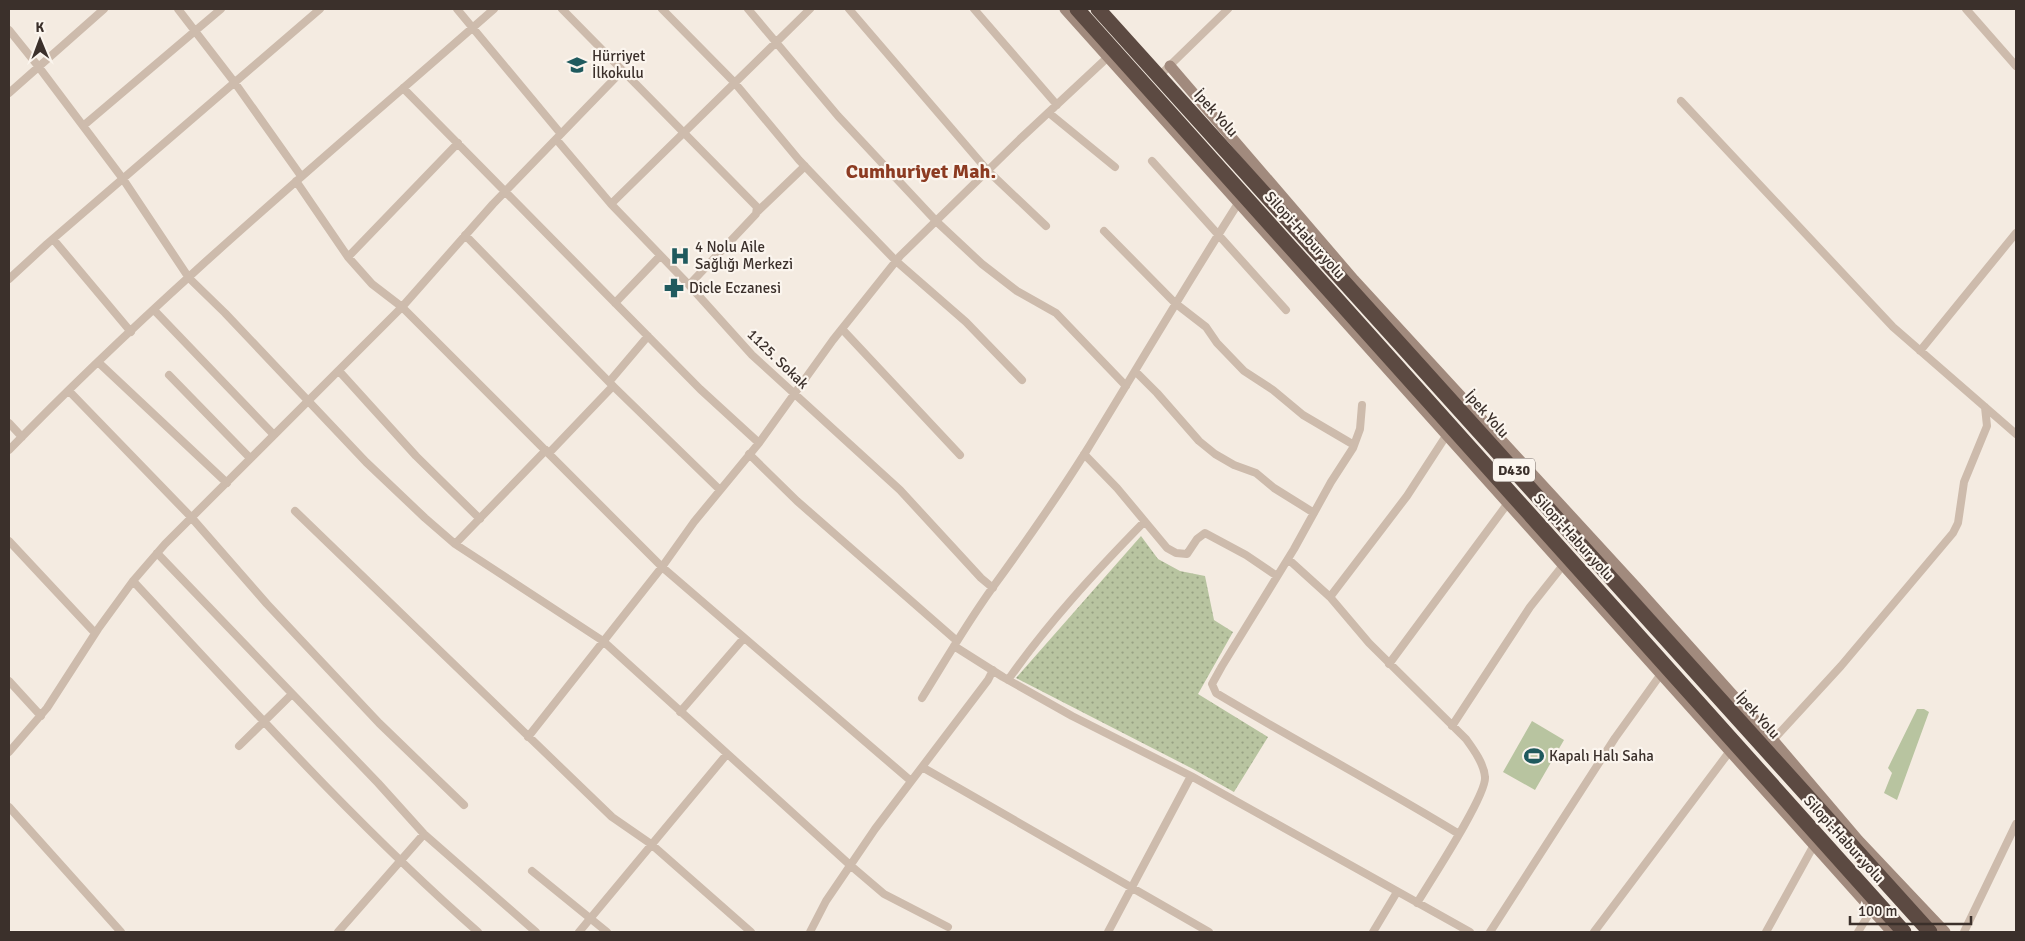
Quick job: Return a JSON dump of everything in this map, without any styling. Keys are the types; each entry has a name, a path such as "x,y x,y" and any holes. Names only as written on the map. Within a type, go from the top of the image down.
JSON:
{"highway":[{"name":"Silopi-Habur yolu","path":"1077,9 1904,932"},
{"name":"İpek Yolu","path":"1098,9 1165,71 1930,932"}],"street":[{"path":"90,9 96,16"},
{"path":"9,93 104,9"},
{"path":"178,9 235,83 299,179 348,258 372,284 402,307 662,567 911,781"},
{"path":"83,126 222,9"},
{"path":"9,279 320,9"},
{"name":"1125. Sokak","path":"457,9 611,204 689,285 752,356 900,490 981,578 993,588"},
{"path":"9,450 98,362 189,278 494,9"},
{"path":"562,9 753,202 758,211"},
{"path":"662,9 734,82 805,166 896,261 966,322 1022,380"},
{"path":"748,9 838,116 937,222 982,264 1017,291 1056,313 1126,386"},
{"path":"611,204 810,9"},
{"path":"849,9 988,171 1046,226"},
{"path":"974,9 1057,105"},
{"path":"1065,9 1892,932"},
{"path":"1228,9 1165,71 1774,740 1858,840 1944,932"},
{"path":"1966,9 2016,66"},
{"path":"9,30 123,179 189,278 225,313 307,402 366,462 455,544 602,641 850,866 884,894 948,927"},
{"path":"528,736 662,567 720,490 759,443 842,329 896,261 1108,57"},
{"path":"9,752 41,716 95,633 133,581 157,554 191,517 402,307 506,191 622,71"},
{"path":"403,88 614,303 759,443"},
{"path":"1681,101 1893,327 2016,434"},
{"path":"1049,113 1115,167"},
{"path":"348,258 458,143"},
{"path":"1152,161 1286,310"},
{"path":"689,285 758,211 805,166"},
{"path":"922,698 956,643 1084,454 1165,324 1175,303 1239,202"},
{"path":"1104,231 1175,303 1206,326 1217,342 1244,372 1274,390 1303,415 1354,445"},
{"path":"1920,351 2016,233"},
{"path":"465,236 611,384 720,490"},
{"path":"53,239 131,332"},
{"path":"614,303 660,256"},
{"path":"154,310 274,435"},
{"path":"842,329 960,455"},
{"path":"455,544 548,452 611,384 648,336"},
{"path":"98,362 227,483"},
{"path":"339,371 416,456 480,519"},
{"path":"1135,371 1157,392 1199,441 1215,454 1234,465 1256,474 1274,488 1314,513"},
{"path":"169,375 250,458"},
{"path":"69,391 191,517 267,604 373,716 464,806"},
{"path":"1362,405 1360,429 1354,445 1212,684 1213,690 1272,727 1388,791 1459,834"},
{"path":"1774,740 1841,666 1953,533 1958,523 1964,482 1987,426 1985,407"},
{"path":"9,422 22,437"},
{"path":"1330,597 1407,496 1446,436"},
{"path":"749,454 797,501 956,643 1008,680 1072,716 1191,776 1470,932"},
{"path":"1084,454 1117,488 1167,548 1176,553 1187,554 1197,539 1205,533 1246,555 1277,576"},
{"path":"1389,664 1508,503"},
{"path":"295,511 612,817 652,844 751,932"},
{"path":"1008,680 1027,652 1093,574 1144,522"},
{"path":"9,541 95,633"},
{"path":"157,554 378,783 424,834 536,932"},
{"path":"1288,559 1330,597 1389,664 1466,739 1475,752 1486,778 1479,800 1416,903"},
{"path":"1452,726 1530,608 1564,564"},
{"path":"133,581 399,861 478,932"},
{"path":"680,712 744,638"},
{"path":"810,932 826,901 850,866 911,781 988,680 993,670"},
{"path":"1490,932 1615,738 1661,674"},
{"path":"9,681 41,716"},
{"path":"239,746 292,694"},
{"path":"1594,932 1730,751"},
{"path":"579,932 727,754"},
{"path":"922,767 1208,932"},
{"path":"1108,932 1191,776"},
{"path":"9,807 122,932"},
{"path":"1964,932 2016,824"},
{"path":"338,932 424,834"},
{"path":"1766,932 1814,845"},
{"path":"532,871 548,881 608,932"},
{"path":"1373,932 1397,892"},
{"path":"1858,932 1872,909"}],"green space":[{"path":"1141,536 1158,559 1180,571 1205,576 1214,620 1233,632 1198,694 1268,737 1234,792 1016,678"},
{"path":"1917,709 1924,709 1929,712 1897,800 1884,793 1892,773 1888,768"},
{"name":"Kapalı Halı Saha","path":"1532,721 1564,740 1535,790 1503,772"}],"place":[{"name":"Hürriyet İlkokulu","path":"577,65"},
{"name":"4 Nolu Aile Sağlığı Merkezi","path":"680,256"},
{"name":"Dicle Eczanesi","path":"674,288"},
{"name":"Kapalı Halı Saha","path":"1534,756"}],"district":[{"name":"Cumhuriyet Mah.","path":"921,171"}]}
